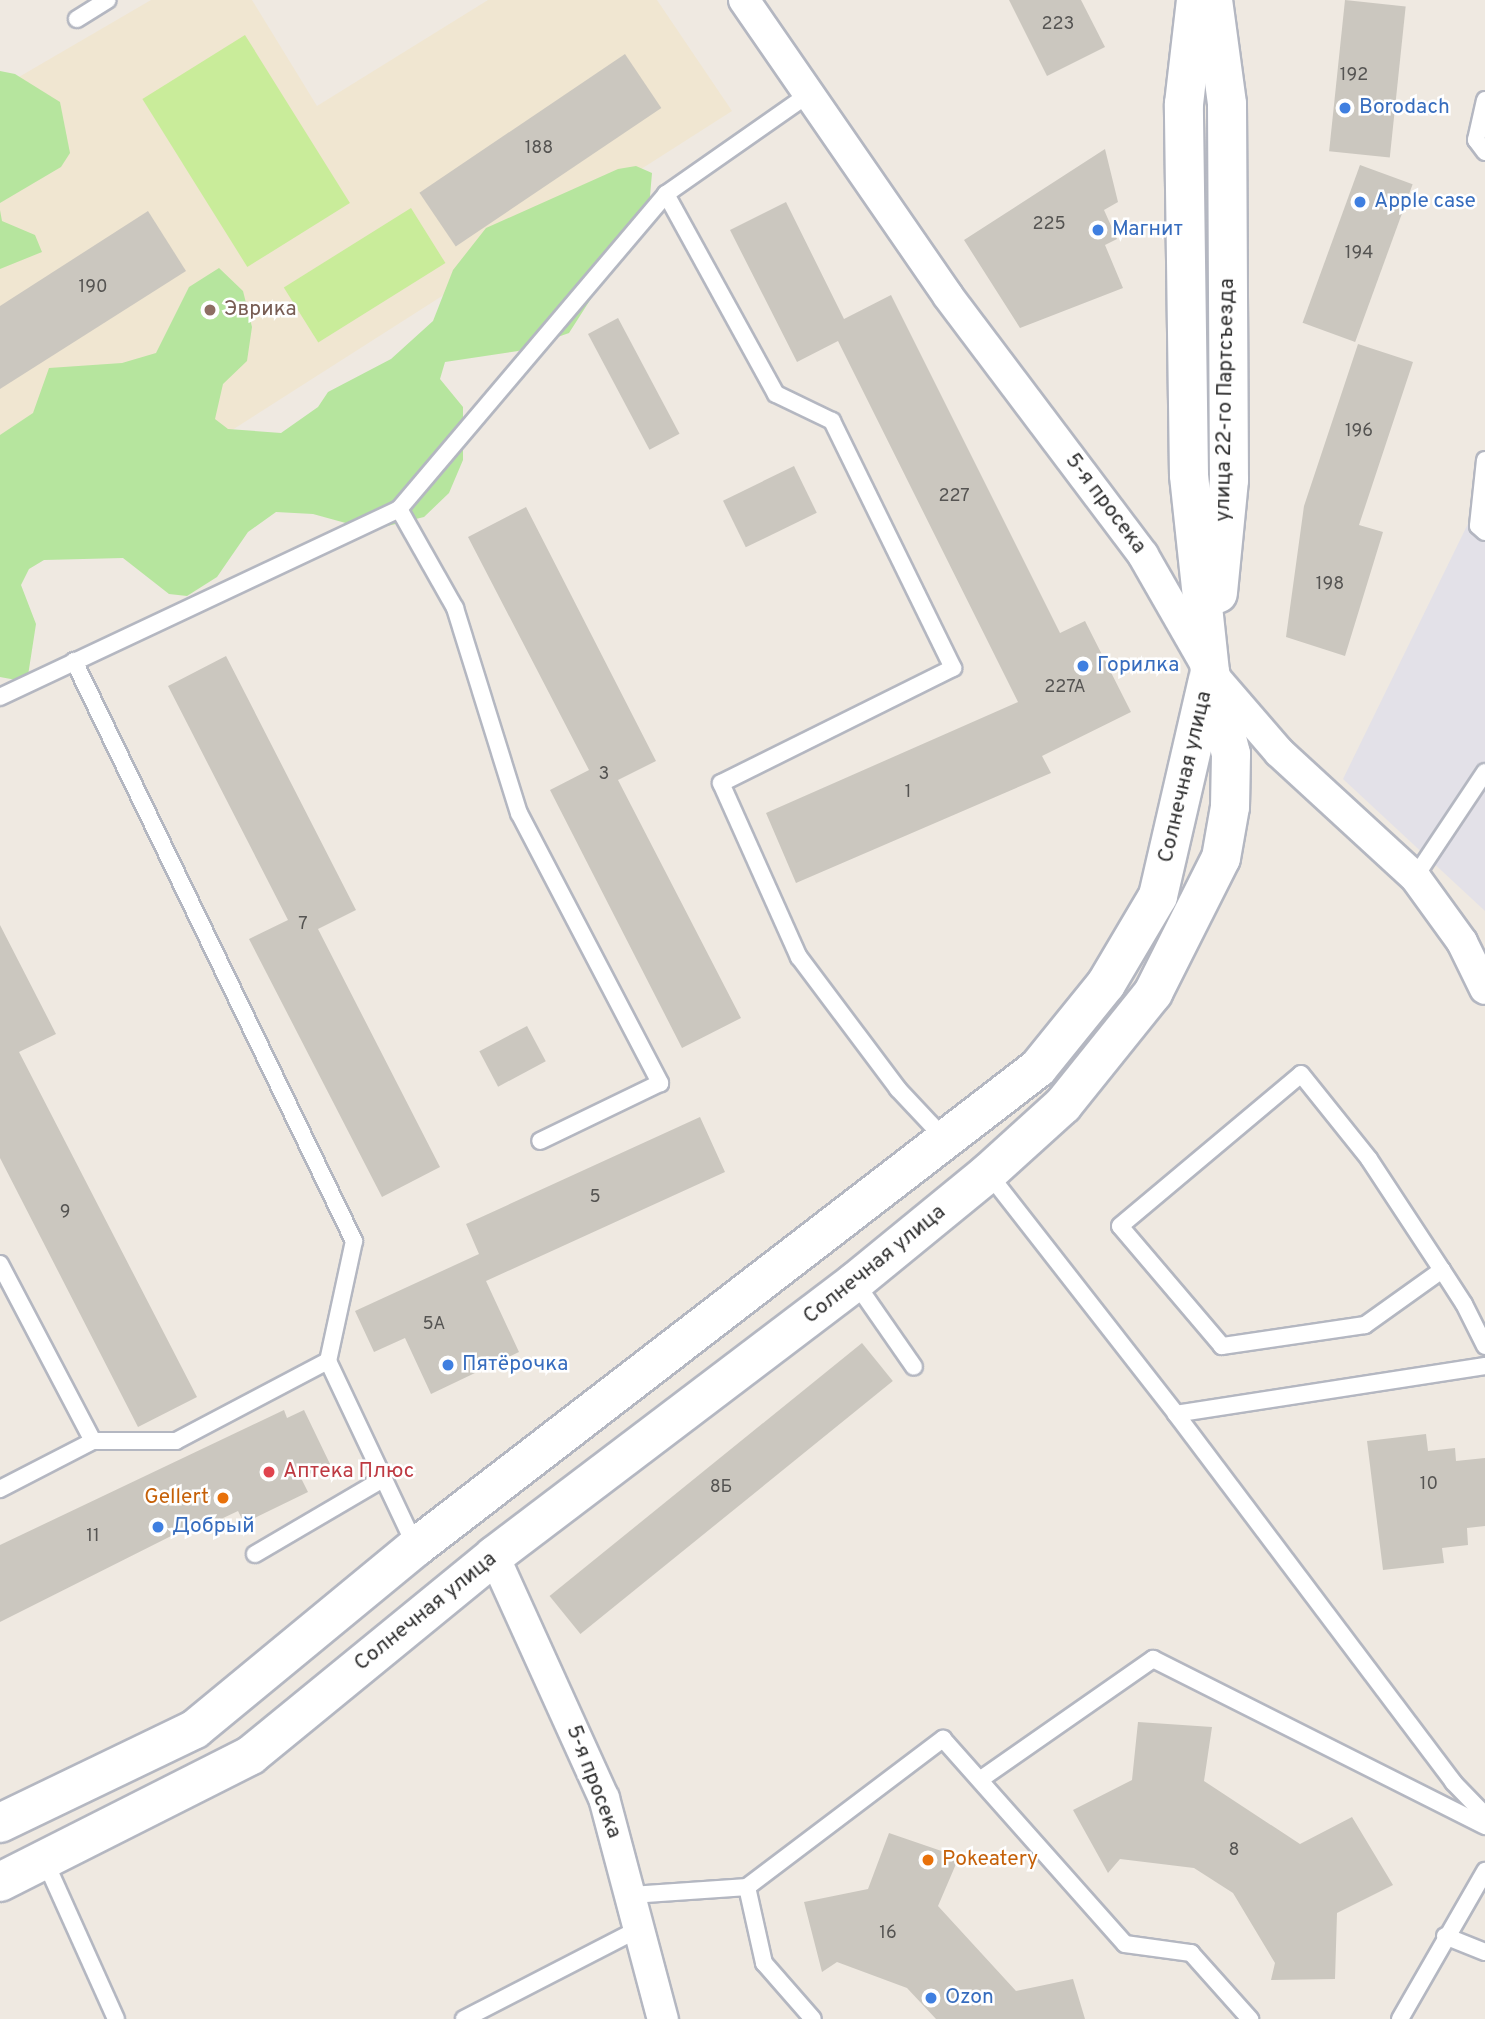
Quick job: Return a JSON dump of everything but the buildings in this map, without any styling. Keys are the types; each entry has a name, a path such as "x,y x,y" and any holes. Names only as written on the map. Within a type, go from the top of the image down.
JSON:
{"main road":[{"name":"улица 22-го Партсъезда","path":"1196,0 1184,104 1189,475 1210,672"},
{"name":"улица 22-го Партсъезда","path":"1210,672 1229,480 1227,104 1213,0"},
{"name":"Солнечная улица","path":"0,1823 195,1729 416,1547 943,1137 1038,1068 1106,984 1158,896 1210,672"},
{"name":"Солнечная улица","path":"0,1882 251,1755 494,1556 855,1282 988,1173 1107,1056 1153,993 1221,858 1231,754 1210,672"}],"street":[{"name":"5-я просека","path":"744,0 948,296 1143,555 1210,672 1279,752 1415,877 1462,942 1485,989"},
{"name":"5-я просека","path":"494,1556 604,1798 663,2019"}],"lane":[{"path":"77,19 107,0"},
{"path":"0,697 399,509 666,194 809,94"},
{"path":"1485,100 1476,139 1485,152"},
{"path":"666,194 776,394 832,421 953,668 721,783 799,957 898,1089 943,1137"},
{"path":"1485,460 1478,526 1485,532"},
{"path":"399,509 455,608 519,813 660,1083 540,1140"},
{"path":"74,661 354,1241 328,1361 381,1480 416,1547"},
{"path":"1415,877 1485,772"},
{"path":"1442,1270 1366,1325 1222,1346 1120,1226 1301,1074 1369,1159 1442,1270 1485,1346"},
{"path":"988,1173 1176,1414 1452,1782 1485,1815"},
{"path":"0,1265 93,1441"},
{"path":"855,1282 914,1367"},
{"path":"0,1489 93,1441 176,1441 328,1361"},
{"path":"1176,1414 1485,1366"},
{"path":"255,1554 381,1480"},
{"path":"981,1779 1153,1659 1485,1826"},
{"path":"632,1895 747,1887 943,1739 1125,1944 1191,1953 1250,2019"},
{"path":"45,1861 116,2019"},
{"path":"1400,2019 1445,1936 1485,1871"},
{"path":"747,1887 764,1963 813,2019"},
{"path":"464,2019 640,1928"},
{"path":"1445,1936 1485,1952"}],"shaded area":[{"name":"Эврика","path":"151,0 252,0 317,106 488,0 657,0 732,111 30,559 0,510 0,88"},
{"path":"1485,489 1485,911 1343,779"}],"green space":[{"path":"245,35 350,203 247,267 142,99"},
{"path":"0,71 15,74 60,102 70,153 61,167 0,203"},
{"path":"636,166 652,173 649,208 569,333 518,351 445,362 440,379 463,407 463,460 449,493 424,517 371,530 313,514 276,512 248,532 217,577 187,596 169,594 123,558 44,560 29,569 21,585 36,624 27,682 0,677 0,435 33,413 49,368 122,363 156,353 189,287 219,268 243,291 252,327 247,361 223,384 215,419 228,429 281,433 318,407 328,392 391,359 433,321 453,270 486,228 618,169"},
{"path":"411,208 445,263 318,343 284,287"},
{"path":"0,210 2,221 35,235 42,252 0,269"}],"place":[{"name":"Borodach","path":"1345,108"},
{"name":"Apple case","path":"1360,202"},
{"name":"Магнит","path":"1098,230"},
{"name":"Эврика","path":"210,310"},
{"name":"Горилка","path":"1083,666"},
{"name":"Пятёрочка","path":"448,1365"},
{"name":"Аптека Плюс","path":"269,1472"},
{"name":"Gellert","path":"223,1498"},
{"name":"Добрый","path":"158,1527"},
{"name":"Pokeatery","path":"928,1860"},
{"name":"Ozon","path":"931,1998"}]}
